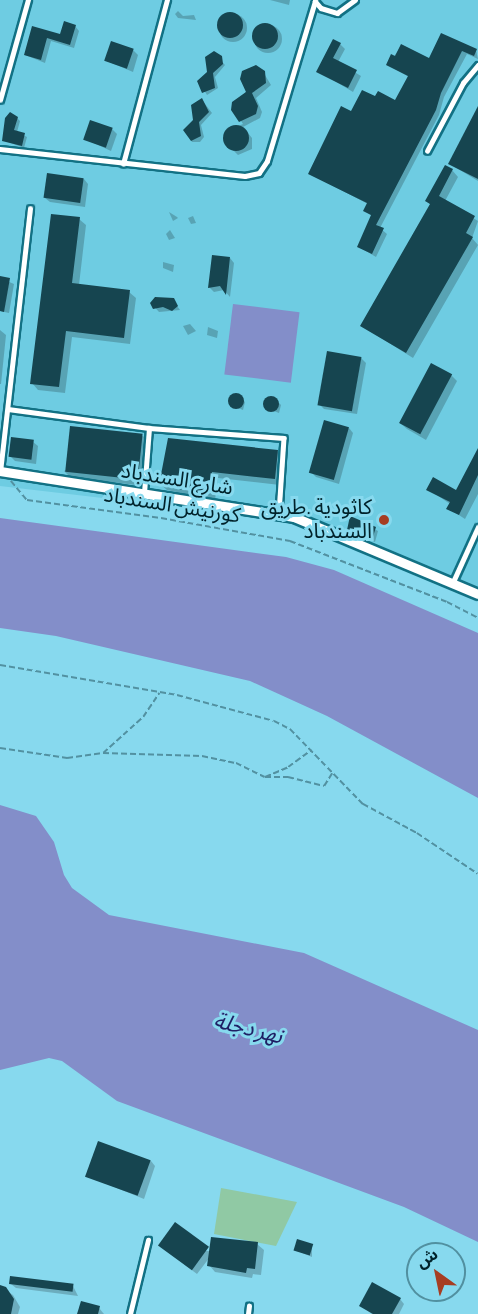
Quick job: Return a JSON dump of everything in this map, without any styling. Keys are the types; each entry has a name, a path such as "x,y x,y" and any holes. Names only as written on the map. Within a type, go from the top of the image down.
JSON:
{"street":[{"name":"شارع السندباد","path":"3,472 279,513 317,525 478,594"}],"lane":[{"path":"0,100 28,0"},
{"path":"123,164 167,0"},
{"path":"315,1 321,8 337,13 355,0"},
{"path":"0,149 245,176 259,173 267,161 315,1"},
{"path":"427,151 453,101 478,65"},
{"path":"3,472 30,209"},
{"path":"8,410 149,428 284,438 279,513"},
{"path":"144,493 149,428"},
{"path":"453,582 478,527"},
{"path":"130,1314 148,1240"},
{"path":"248,1314 249,1306"}],"path":[{"name":"كورنيش السندباد","path":"3,472 16,492 27,501 161,518 290,541 447,602 478,618"},
{"path":"0,665 160,692 274,722 290,729 363,804 417,833 478,874"},
{"path":"103,753 143,717 160,692"},
{"path":"0,748 68,758 103,753 202,756 236,763 265,777 288,777 324,786 332,773"},
{"path":"265,777 288,767 311,750"}],"shaded area":[{"path":"0,0 478,0 478,595 308,522 0,486"}],"green space":[{"path":"221,1188 297,1202 276,1246 214,1234"}],"water":[{"path":"233,304 300,312 291,383 224,374"},
{"path":"0,518 286,557 334,570 478,633 478,798 327,716 250,681 56,636 0,628"},
{"name":"نهر دجلة","path":"0,805 36,816 54,842 64,875 72,888 109,915 304,953 478,1030 478,1242 404,1207 117,1101 62,1061 49,1058 0,1070"}],"building":[{"path":"230,12 239,16 243,25 239,34 230,38 221,34 217,25 221,16"},
{"path":"64,21 76,25 70,45 47,38 41,60 24,55 32,26 60,34"},
{"path":"265,23 274,27 278,36 274,45 265,49 256,45 252,36 256,27"},
{"path":"441,33 477,49 474,56 462,51 441,93 436,110 376,225 384,228 372,254 357,247 371,215 363,211 367,203 308,174 341,106 351,111 362,90 375,96 378,91 395,100 408,76 386,65 391,54 395,56 401,44 429,58"},
{"path":"333,39 341,43 333,58 357,70 348,88 316,72"},
{"path":"111,41 134,49 127,69 104,61"},
{"path":"214,51 222,56 223,64 213,73 215,88 202,93 197,81 207,72 205,57"},
{"path":"256,65 265,71 266,83 252,93 258,106 256,114 239,122 231,110 232,102 246,92 240,79 242,71"},
{"path":"202,98 209,112 199,122 201,136 191,141 183,130 193,120 191,105"},
{"path":"478,106 478,179 448,164"},
{"path":"10,112 18,117 14,130 25,133 22,146 2,141 5,118"},
{"path":"90,120 113,128 106,148 83,140"},
{"path":"236,125 245,129 249,138 245,147 236,151 227,147 223,138 227,129"},
{"path":"445,165 453,169 439,196 475,216 466,233 473,237 406,353 360,326 430,204 425,201"},
{"path":"47,173 84,178 80,203 44,198"},
{"path":"51,214 80,217 72,283 130,290 124,338 66,331 59,387 30,384"},
{"path":"212,255 230,257 226,295 220,286 208,288"},
{"path":"0,276 10,278 4,312 0,311"},
{"path":"155,297 174,298 178,306 172,311 163,307 153,309 150,303"},
{"path":"327,351 361,357 352,411 317,405"},
{"path":"431,363 452,374 420,434 399,423"},
{"path":"236,393 242,395 244,401 242,407 236,409 230,407 228,401 230,395"},
{"path":"271,396 277,398 279,404 277,410 271,412 265,410 263,404 265,398"},
{"path":"324,420 349,427 334,480 309,473"},
{"path":"70,426 143,434 138,479 65,472"},
{"path":"11,437 34,440 31,460 9,457"},
{"path":"168,438 278,450 275,479 212,472 209,495 159,485"},
{"path":"478,448 478,475 459,515 446,509 450,502 426,490 433,477 456,490"},
{"path":"350,516 376,527 372,540 347,530"},
{"path":"98,1141 151,1160 138,1196 85,1177"},
{"path":"175,1222 209,1247 192,1270 158,1245"},
{"path":"211,1237 258,1242 255,1269 247,1268 246,1273 207,1266"},
{"path":"297,1239 313,1244 310,1255 293,1250"},
{"path":"10,1276 74,1284 73,1292 9,1284"},
{"path":"372,1282 401,1298 392,1314 373,1314 359,1306"},
{"path":"0,1285 6,1287 14,1299 11,1314 0,1314"},
{"path":"81,1301 100,1306 98,1314 77,1314"}],"place":[{"name":"كاثودية .طريق السندباد","path":"384,520"}]}
